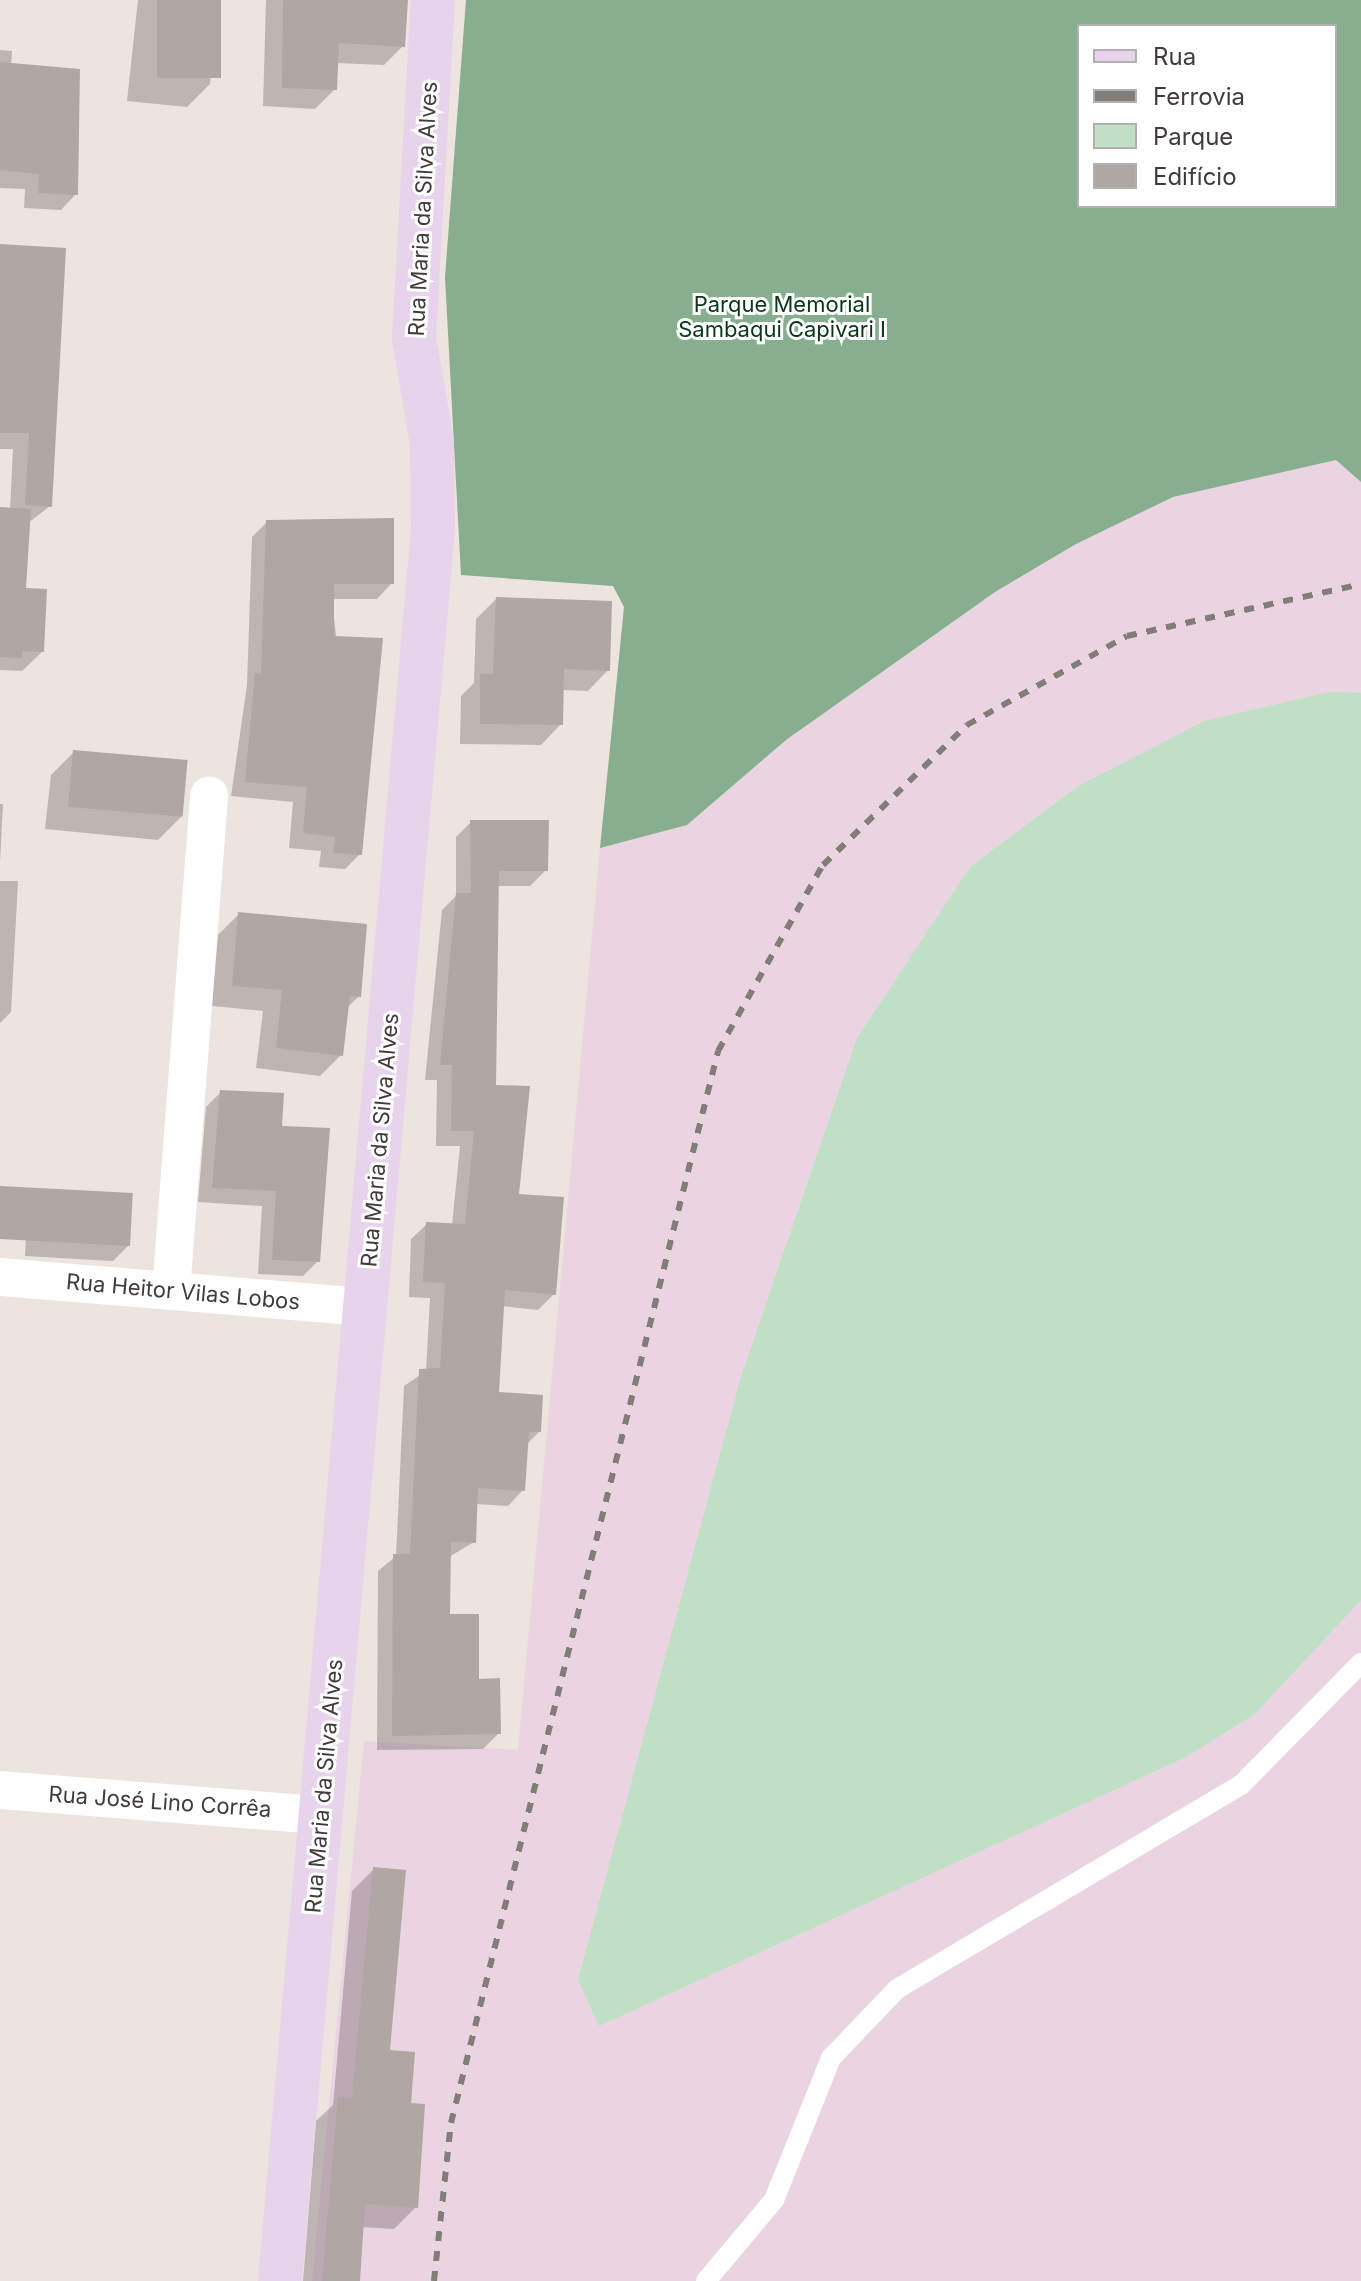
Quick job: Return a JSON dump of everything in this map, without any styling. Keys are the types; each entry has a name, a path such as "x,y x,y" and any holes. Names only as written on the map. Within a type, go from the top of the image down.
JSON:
{"street":[{"name":"Rua Maria da Silva Alves","path":"280,2281 433,528 432,443 414,338 433,0"},
{"path":"171,1291 209,795"},
{"name":"Rua Heitor Vilas Lobos","path":"0,1277 366,1307"},
{"name":"Rua José Lino Corrêa","path":"0,1790 321,1815"}],"lane":[{"path":"706,2281 774,2200 831,2058 897,1989 1241,1785 1361,1663"}],"shaded area":[{"path":"1361,0 1361,2281 312,2281 364,1741 518,1750 600,848 687,825 786,740 995,592 1076,544 1173,497 1336,460 1337,24"}],"green space":[{"name":"Parque Memorial Sambaqui Capivari I","path":"466,0 1361,0 1361,482 1336,460 1173,497 1076,544 995,592 786,740 687,825 600,848 624,607 613,586 461,575 445,277"},
{"path":"1329,692 1361,693 1361,1600 1255,1714 1186,1757 599,2026 578,1980 740,1380 857,1038 970,867 1077,787 1204,721"}],"building":[{"path":"157,0 221,0 221,78 157,78"},
{"path":"283,0 408,0 405,47 339,43 337,90 282,88"},
{"path":"0,62 80,69 78,195 38,193 39,174 0,170"},
{"path":"0,244 66,248 52,507 25,505 29,433 0,433"},
{"path":"0,507 31,509 26,588 47,589 44,652 22,651 22,658 0,657"},
{"path":"394,518 394,584 334,584 334,636 383,638 362,855 333,853 335,837 303,833 307,787 245,782 255,673 261,674 266,520"},
{"path":"496,597 612,601 610,671 564,669 563,725 480,724 480,674 493,674"},
{"path":"73,750 188,760 183,817 68,807"},
{"path":"470,820 549,820 548,871 499,871 496,1085 530,1086 519,1194 564,1197 556,1295 505,1290 499,1392 543,1395 541,1432 529,1432 525,1491 478,1488 476,1543 451,1542 450,1614 479,1614 479,1679 500,1678 501,1734 392,1736 393,1554 410,1554 419,1369 440,1368 445,1283 423,1282 426,1222 465,1224 474,1131 451,1131 452,1065 440,1065 456,893 471,893"},
{"path":"238,912 367,924 361,997 350,996 343,1056 276,1048 282,990 232,986"},
{"path":"220,1090 284,1093 282,1126 330,1128 320,1262 272,1260 276,1191 212,1188"},
{"path":"0,1186 133,1193 130,1246 0,1239"},
{"path":"373,1867 406,1870 390,2050 415,2052 411,2103 425,2104 418,2208 365,2204 360,2281 322,2281 338,2097 352,2098"}],"railway":[{"path":"434,2281 451,2123 718,1051 823,865 967,725 1127,636 1361,584"}]}
